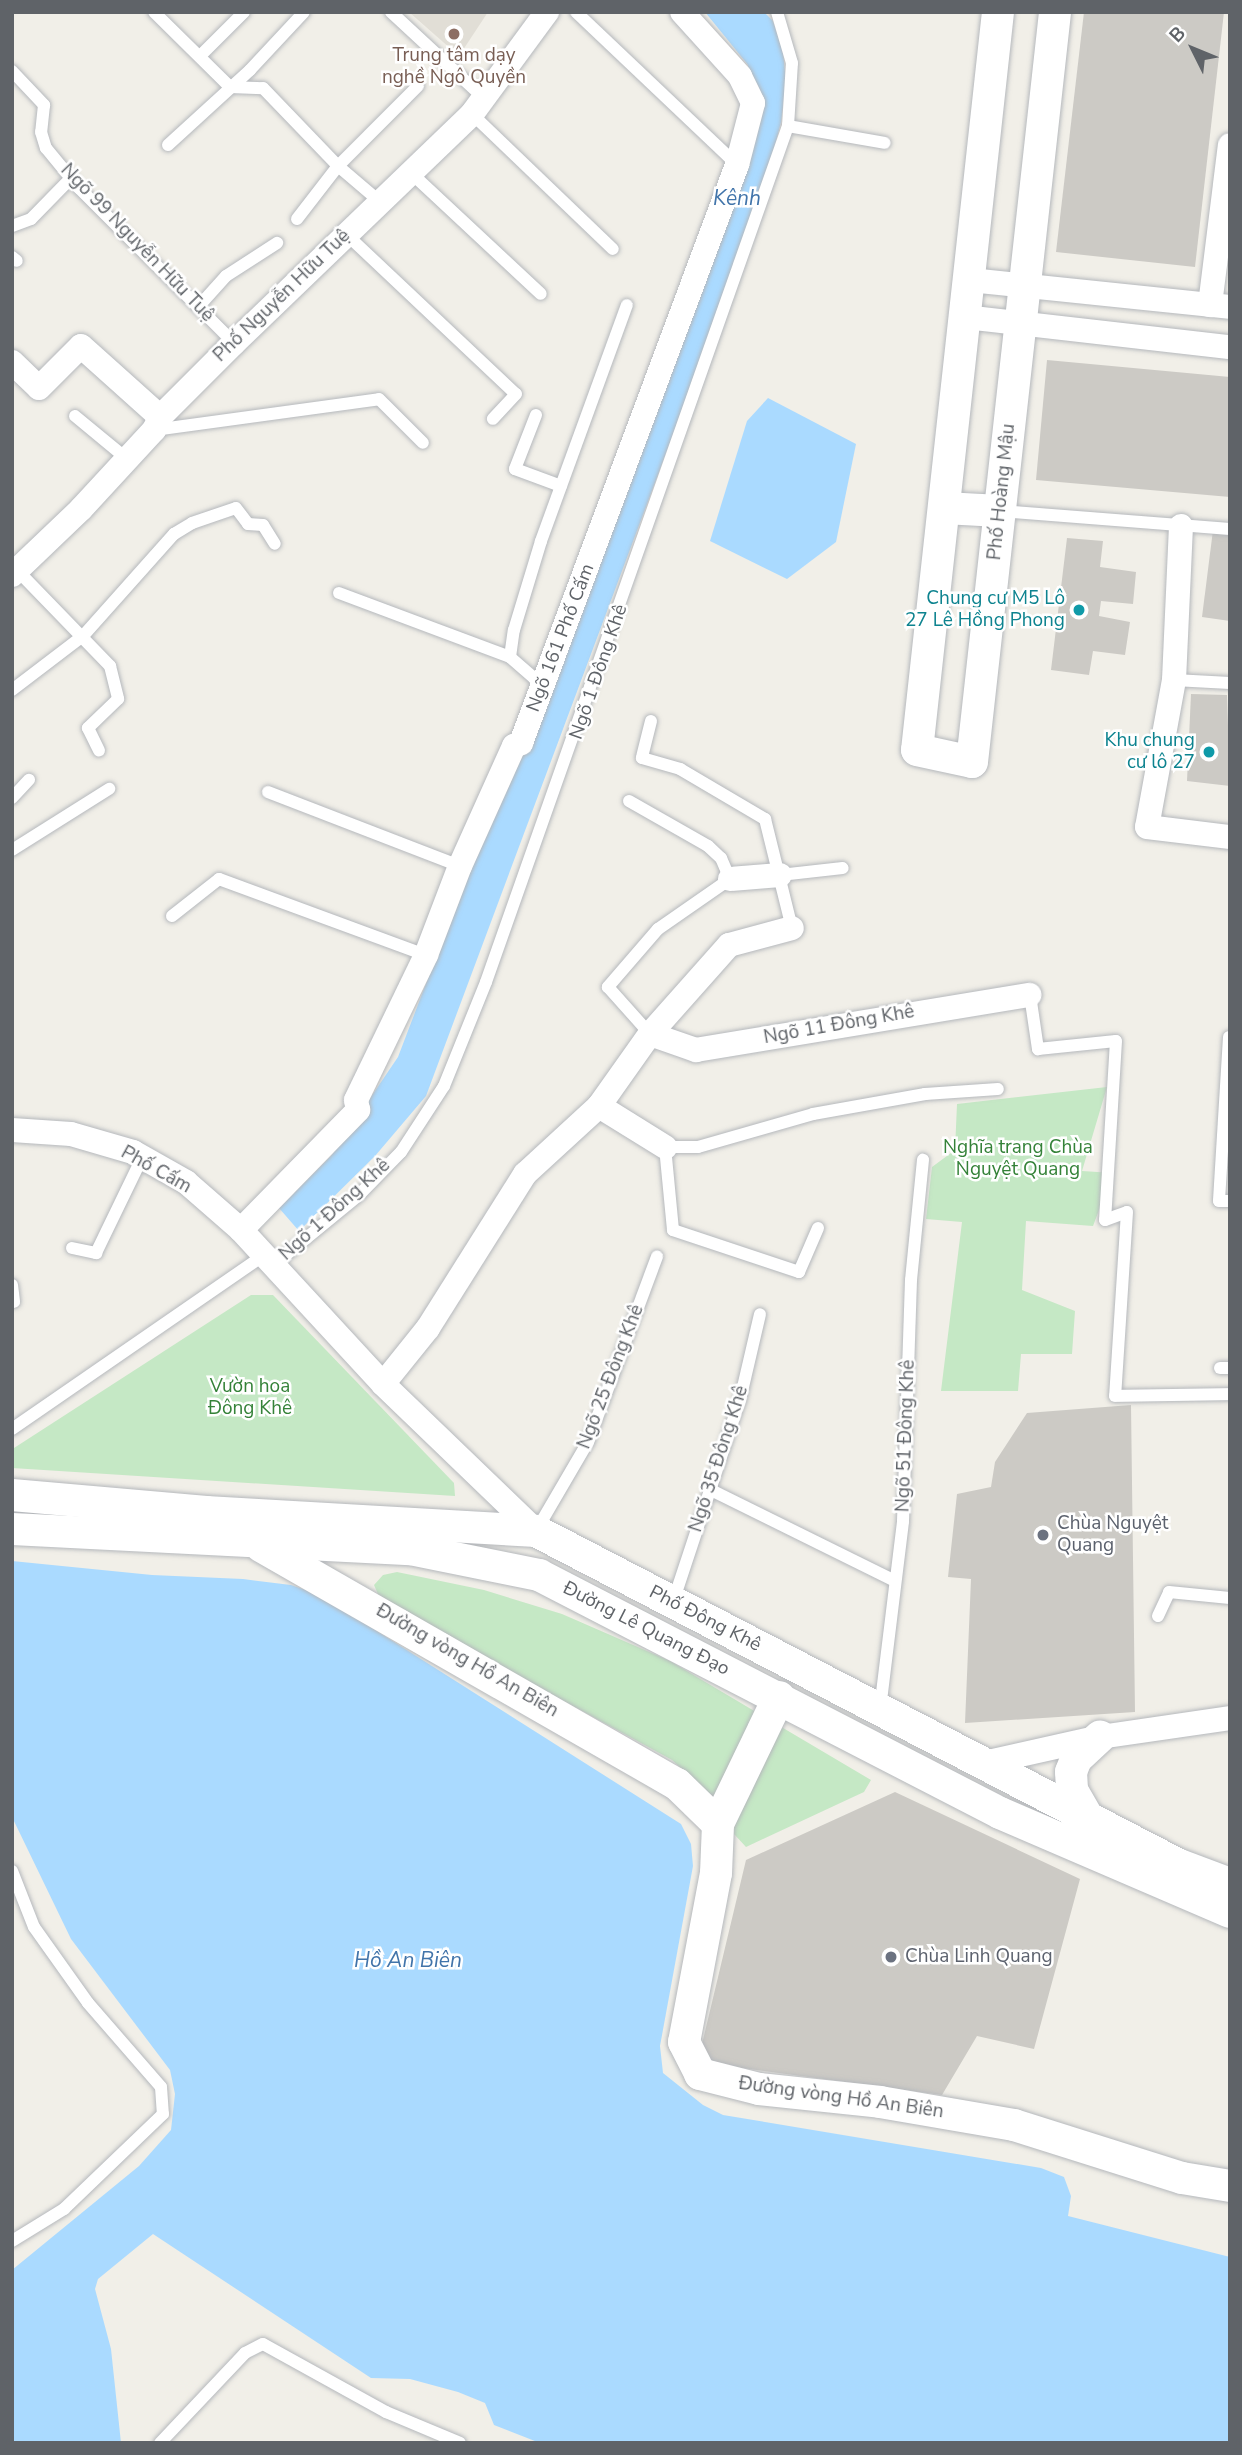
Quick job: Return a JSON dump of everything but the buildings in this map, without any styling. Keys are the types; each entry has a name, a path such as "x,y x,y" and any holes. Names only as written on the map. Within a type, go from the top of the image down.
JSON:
{"street":[{"name":"Phố Nguyễn Hữu Tuệ","path":"15,573 127,459 234,343 408,170 478,106 547,12"},
{"name":"Ngõ 161 Phố Cấm","path":"485,826 523,750 521,743 606,525 737,165 753,103 740,76 682,12"},
{"name":"Phố Hoàng Mậu","path":"998,12 917,750 972,762 1055,12"},
{"path":"970,280 1220,306 1230,145"},
{"path":"965,317 1230,347"},
{"path":"12,362 38,388 82,346 157,424"},
{"path":"944,508 1000,511"},
{"path":"1181,526 1174,680 1147,827 1230,837"},
{"path":"433,958 460,866 485,826"},
{"path":"242,1230 358,1110 373,1099 485,826"},
{"path":"730,879 780,875"},
{"path":"383,1384 428,1328 524,1174 599,1106 650,1034 729,944 792,928"},
{"name":"Ngõ 11 Đông Khê","path":"650,1034 696,1050 1030,995"},
{"path":"599,1106 665,1147"},
{"name":"Phố Cấm","path":"12,1130 71,1134 142,1158 186,1182 242,1230 267,1262"},
{"name":"Phố Đông Khê","path":"267,1262 383,1384 536,1531 984,1763"},
{"path":"12,1495 206,1512 536,1531 539,1575"},
{"name":"Đường vòng Hồ An Biên","path":"206,1512 677,1784 718,1824"},
{"name":"Đường Lê Quang Đạo","path":"12,1529 410,1549 539,1575 779,1697 965,1796 1078,1849 1230,1912"},
{"name":"Đường vòng Hồ An Biên","path":"779,1697 718,1824 716,1873 684,2042 700,2074 759,2089 880,2102 1014,2125 1182,2178 1230,2186"},
{"path":"965,1796 984,1763 1100,1737 1230,1718"},
{"path":"1088,1818 1072,1790 1071,1772 1076,1759 1100,1737"},
{"path":"984,1763 1177,1864 1230,1884"}],"lane":[{"path":"154,12 230,87 263,88 338,166 378,201"},
{"path":"200,56 244,12"},
{"path":"168,145 304,12"},
{"path":"391,12 613,249"},
{"path":"576,12 737,165"},
{"name":"Ngõ 1 Đông Khê","path":"12,1429 267,1262 359,1195 401,1152 444,1086 547,818 788,126 793,63 777,12"},
{"name":"Ngõ 99 Nguyễn Hữu Tuệ","path":"12,71 44,105 41,132 46,148 71,178 234,343"},
{"path":"297,219 338,166 418,86"},
{"path":"788,126 885,143"},
{"path":"408,170 541,294"},
{"path":"12,226 31,219 71,178"},
{"path":"346,234 516,394 494,419"},
{"path":"199,306 226,276 277,243"},
{"path":"510,657 514,630 561,486 627,305"},
{"path":"157,424 379,399 423,443"},
{"path":"536,415 515,470 561,486"},
{"path":"75,416 127,459"},
{"path":"12,690 83,636 174,534 210,513 236,508 248,524 263,525 275,544"},
{"path":"1000,511 1230,529"},
{"path":"15,573 83,636 110,666 118,699 88,728 99,751"},
{"path":"339,593 510,657 534,678 547,673"},
{"path":"1174,680 1230,683"},
{"path":"651,721 642,758 680,769 765,819 792,928"},
{"path":"12,798 29,780"},
{"path":"12,850 109,789"},
{"path":"268,792 460,866"},
{"path":"629,801 708,846 721,858 730,879 658,929 608,987 650,1034"},
{"path":"780,875 843,869"},
{"path":"172,916 219,879 433,958"},
{"path":"1030,995 1038,1049 1116,1041 1105,1220 1127,1212 1115,1396 1230,1394"},
{"path":"1228,1037 1219,1201 1230,1201"},
{"path":"818,1228 799,1272 673,1230 665,1147 698,1147 813,1114 925,1094 998,1089"},
{"path":"72,1248 96,1253 142,1158"},
{"name":"Ngõ 51 Đông Khê","path":"880,1710 906,1469 911,1280 923,1160"},
{"name":"Ngõ 25 Đông Khê","path":"536,1531 588,1443 657,1256"},
{"path":"12,1285 15,1302"},
{"name":"Ngõ 35 Đông Khê","path":"673,1602 740,1400 760,1314"},
{"path":"711,1490 893,1580"},
{"path":"1158,1616 1169,1592 1230,1598"},
{"path":"12,1871 34,1927 88,2003 162,2087 163,2114 64,2209 12,2241"},
{"path":"160,2443 173,2424 245,2353 263,2344 386,2412 460,2443"}],"shaded area":[{"name":"Trung tâm dạy nghề Ngô Quyền","path":"409,12 488,12 459,56"}],"green space":[{"name":"Nghĩa trang Chùa Nguyệt Quang","path":"1107,1087 1082,1171 1113,1173 1093,1226 1026,1221 1022,1290 1075,1311 1072,1354 1021,1354 1018,1391 941,1391 962,1222 926,1219 932,1167 955,1150 957,1104"},
{"name":"Vườn hoa Đông Khê","path":"251,1295 273,1295 454,1483 455,1496 12,1468 14,1448"},
{"path":"397,1572 484,1590 562,1614 670,1661 871,1780 864,1792 746,1847 734,1834 731,1813 672,1760 381,1601 374,1585 383,1575"}],"water":[{"name":"Kênh","path":"705,12 764,12 773,21 783,51 786,83 781,122 762,196 426,1096 375,1156 299,1231 279,1208 331,1156 398,1057 551,656 739,127 749,91 748,65"},
{"path":"768,398 856,444 836,542 787,579 710,541 747,421"},
{"name":"Hồ An Biên","path":"12,1561 152,1575 243,1579 291,1585 320,1595 681,1824 691,1844 693,1866 660,2046 663,2073 703,2105 723,2115 1041,2168 1064,2177 1071,2196 1068,2216 1230,2257 1230,2443 540,2443 494,2425 485,2403 458,2392 410,2379 371,2378 153,2234 98,2279 95,2289 111,2349 121,2443 12,2443 12,2270 139,2166 171,2130 175,2094 170,2070 71,1939 12,1817"}],"place":[{"name":"Trung tâm dạy nghề Ngô Quyền","path":"454,34"},
{"name":"Chung cư M5 Lô 27 Lê Hồng Phong","path":"1079,610"},
{"name":"Khu chung cư lô 27","path":"1209,752"},
{"name":"Chùa Nguyệt Quang","path":"1043,1535"},
{"name":"Chùa Linh Quang","path":"891,1957"}]}
